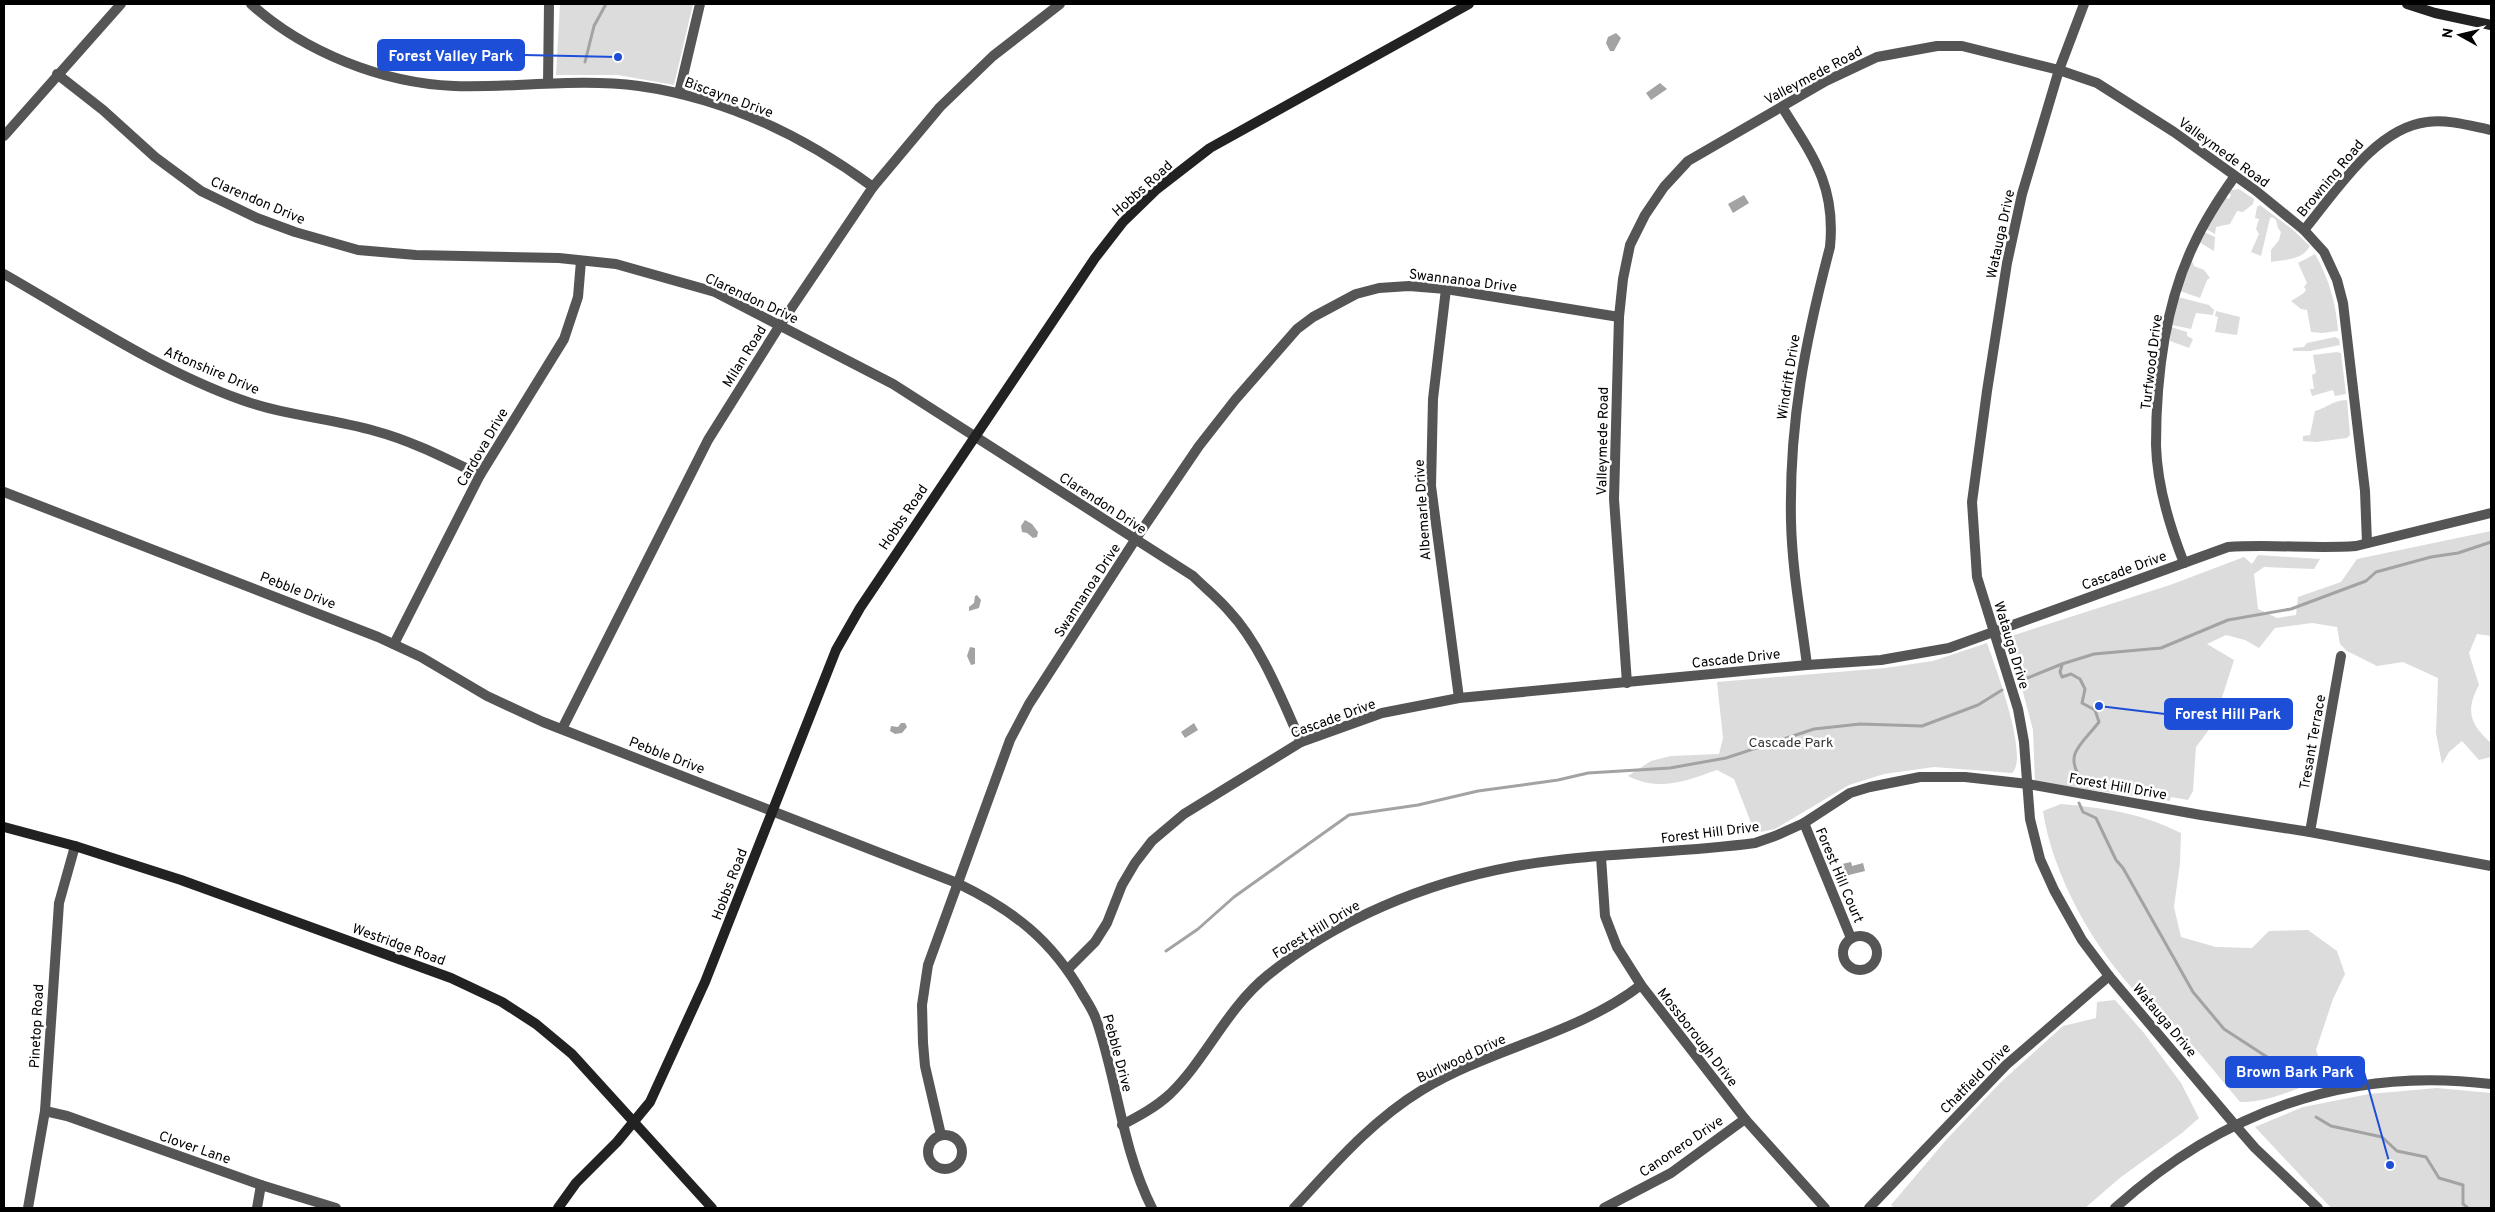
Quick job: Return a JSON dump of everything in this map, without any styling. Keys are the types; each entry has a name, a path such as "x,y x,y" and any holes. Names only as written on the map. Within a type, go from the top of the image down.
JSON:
{"street":[{"path":"4,136 120,4"},
{"name":"Biscayne Drive","path":"251,4 263,15 298,38 372,72 413,82 454,86 596,82 679,92 769,124 801,140 850,170 872,187"},
{"path":"548,83 549,4"},
{"path":"679,92 700,4"},
{"name":"Milan Road","path":"562,728 708,440 780,325 872,187 940,106 993,56 1060,4"},
{"name":"Hobbs Road","path":"558,1208 576,1183 650,1102 698,998 836,650 860,608 1095,258 1123,222 1157,189 1210,148 1468,4"},
{"name":"Watauga Drive","path":"2084,4 2059,70 2022,194 2007,263 1972,502 1977,577 2018,709 2024,742 2030,819 2040,859 2067,915 2109,976 2235,1125 2255,1148 2318,1208"},
{"path":"2407,4 2435,13 2491,26"},
{"name":"Valleymede Road","path":"1627,683 1614,499 1619,317 1623,279 1630,245 1664,187 1688,162 1742,128 1782,107 1826,80 1855,66 1877,58 1937,46 1962,46 2059,70 2097,83 2147,113 2235,176 2304,230 2324,252 2337,280 2344,303 2365,491 2367,543"},
{"name":"Clarendon Drive","path":"57,74 201,192 257,218 295,232 368,250 416,255 559,258 582,262 616,264 715,292 893,384 1193,576 1230,612 1254,646 1276,687 1301,742"},
{"name":"Windrift Drive","path":"1782,107 1808,147 1825,181 1832,227 1830,247 1801,370 1791,471 1794,562 1807,664"},
{"name":"Browning Road","path":"2304,230 2376,146 2397,132 2427,122 2458,124 2491,130"},
{"name":"Turfwood Drive","path":"2184,562 2170,527 2160,478 2156,446 2161,377 2173,302 2193,244 2217,202 2235,176"},
{"name":"Cardova Drive","path":"394,644 480,476 564,340 578,297 582,262"},
{"name":"Aftonshire Drive","path":"4,274 158,362 234,397 297,416 374,430 420,446 480,476"},
{"name":"Swannanoa Drive","path":"941,1135 925,1066 921,1026 922,1004 928,965 1010,740 1029,704 1135,540 1199,446 1235,400 1297,329 1328,307 1356,294 1379,288 1409,286 1446,289 1619,317"},
{"name":"Albemarle Drive","path":"1446,289 1433,399 1431,486 1459,698"},
{"name":"Pebble Drive","path":"4,492 308,608 421,657 487,696 562,728 957,883 1005,908 1032,929 1068,969 1097,1020 1132,1160 1152,1208"},
{"name":"Cascade Drive","path":"1068,969 1095,942 1106,923 1122,885 1135,863 1152,841 1184,814 1211,795 1301,742 1382,714 1459,698 1807,664 1881,660 1949,648 2228,547 2261,544 2333,547 2367,543 2491,513"},
{"name":"Tresant Terrace","path":"2310,832 2342,656"},
{"name":"Forest Hill Drive","path":"1122,1125 1148,1112 1169,1095 1193,1066 1239,1002 1267,976 1301,951 1381,908 1449,883 1510,867 1566,859 1755,843 1804,823 1850,793 1895,781 1920,777 1965,777 2028,784 2197,815 2310,832 2491,866"},
{"name":"Forest Hill Court","path":"1804,823 1852,938"},
{"name":"Westridge Road","path":"4,827 75,846 181,880 472,986 502,1002 536,1024 578,1060 712,1208"},
{"name":"Pinetop Road","path":"28,1208 45,1110 59,903 75,846"},
{"name":"Mossborough Drive","path":"1601,857 1605,916 1617,948 1641,985 1745,1119 1825,1208"},
{"name":"Chatfield Drive","path":"1868,1208 2006,1065 2109,976"},
{"name":"Burlwood Drive","path":"1294,1208 1363,1134 1421,1090 1455,1072 1586,1018 1625,997 1641,985"},
{"path":"2115,1208 2171,1163 2235,1125 2309,1095 2366,1084 2423,1079 2491,1084"},
{"name":"Clover Lane","path":"45,1110 67,1116 262,1185 336,1208"},
{"name":"Canonero Drive","path":"1604,1208 1671,1172 1745,1119"},
{"path":"257,1208 262,1185"}],"green space":[{"path":"560,4 693,4 674,85 618,75 556,75"},
{"path":"2239,189 2254,199 2253,204 2243,212 2237,211 2230,224 2216,227 2215,234 2206,229 2225,197 2229,199 2231,195 2229,193 2232,190"},
{"path":"2260,205 2292,229 2310,246 2307,251 2298,257 2271,262 2271,250 2279,240 2281,232 2276,220 2272,217 2270,218 2261,256 2251,252 2259,234 2256,229 2259,219 2255,218 2257,207"},
{"path":"2204,232 2215,237 2214,251 2199,242"},
{"path":"2315,254 2331,291 2338,331 2311,332 2307,310 2301,309 2291,301 2306,290 2304,287 2307,283 2298,263"},
{"path":"2191,259 2194,266 2204,270 2210,278 2207,280 2200,298 2180,291"},
{"path":"2178,297 2209,305 2214,310 2213,315 2196,313 2191,329 2172,325"},
{"path":"2216,311 2240,317 2237,335 2215,332 2218,317 2215,316"},
{"path":"2171,327 2187,332 2187,336 2193,339 2189,348 2170,341"},
{"path":"2335,337 2339,339 2340,345 2310,351 2293,351 2293,348 2304,347 2307,343"},
{"path":"2341,353 2346,394 2335,396 2333,390 2312,396 2310,389 2314,389 2312,375 2316,373 2313,355"},
{"path":"2347,400 2350,435 2347,438 2316,442 2303,441 2303,436 2310,435 2315,411"},
{"path":"2491,531 2491,636 2477,634 2469,653 2479,685 2472,702 2472,717 2478,730 2491,743 2491,757 2479,760 2462,741 2449,752 2442,764 2436,733 2438,678 2403,662 2377,666 2347,651 2340,644 2337,627 2312,623 2275,628 2259,648 2245,640 2226,635 2207,644 2234,660 2218,710 2208,731 2196,747 2193,791 2188,800 2171,797 2170,801 2035,782 2033,730 2020,681 2005,638 2170,585 2244,557 2252,564 2258,555 2320,559 2314,569 2264,567 2254,574 2258,609 2277,618 2296,615 2298,597 2341,582 2357,559"},
{"name":"Cascade Park","path":"1987,643 2003,689 2014,731 2017,749 2016,764 2012,773 1934,767 1884,774 1849,785 1775,829 1755,833 1734,779 1717,770 1683,781 1662,784 1639,781 1628,776 1651,761 1671,756 1719,754 1723,738 1717,682 1885,668 1933,661"},
{"path":"2061,804 2122,812 2152,821 2181,833 2180,863 2174,907 2181,937 2216,947 2252,948 2269,931 2308,930 2337,951 2345,974 2333,999 2316,1050 2326,1078 2284,1094 2251,1102 2240,1102 2175,1026 2141,997 2124,979 2092,935 2066,886 2048,835 2043,811"},
{"path":"2115,1000 2144,1033 2181,1083 2199,1118 2182,1133 2121,1177 2085,1208 1895,1208 1891,1205 1946,1140 2000,1083 2063,1026 2096,1018 2097,1002"},
{"path":"2437,1088 2491,1093 2491,1208 2331,1208 2255,1127 2303,1107 2369,1094"}],"shaded area":[{"path":"1616,33 1621,38 1614,51 1610,51 1606,43 1608,37"},
{"path":"1660,83 1667,89 1651,100 1646,93"},
{"path":"1744,195 1749,203 1733,213 1728,204"},
{"path":"1025,520 1032,524 1038,532 1037,537 1033,538 1027,533 1022,532 1021,526"},
{"path":"977,595 981,600 979,608 969,611 969,607 974,603 975,596"},
{"path":"970,647 975,648 975,664 971,665 967,656"},
{"path":"901,723 905,723 907,727 902,733 895,734 890,731 891,726 898,727"},
{"path":"1194,723 1198,730 1185,738 1181,732"},
{"path":"1851,862 1852,866 1863,863 1865,871 1845,876 1842,864"}],"waterway":[{"path":"585,62 594,26 606,4"},
{"path":"2020,681 2062,664 2094,654 2161,648 2228,620 2291,609 2366,581 2376,572 2431,557 2458,553 2491,542"},
{"path":"2062,665 2060,672 2062,677 2071,674 2080,679 2085,689 2082,703 2095,710 2099,722 2077,749 2075,755 2076,770 2081,778"},
{"path":"1166,951 1198,929 1234,897 1349,815 1418,805 1478,791 1558,780 1588,773 1670,768 1726,758 1814,729 1860,724 1922,726 1978,705 2002,690"},
{"path":"2079,803 2083,812 2096,818 2116,860 2123,868 2193,992 2224,1029 2267,1057 2277,1077"},
{"path":"2316,1117 2331,1126 2382,1137 2397,1151 2426,1157 2439,1178 2463,1185 2463,1204 2468,1208"}],"place":[{"name":"Forest Valley Park","path":"618,57"},
{"name":"Forest Hill Park","path":"2099,706"},
{"name":"Brown Bark Park","path":"2390,1165"}]}
